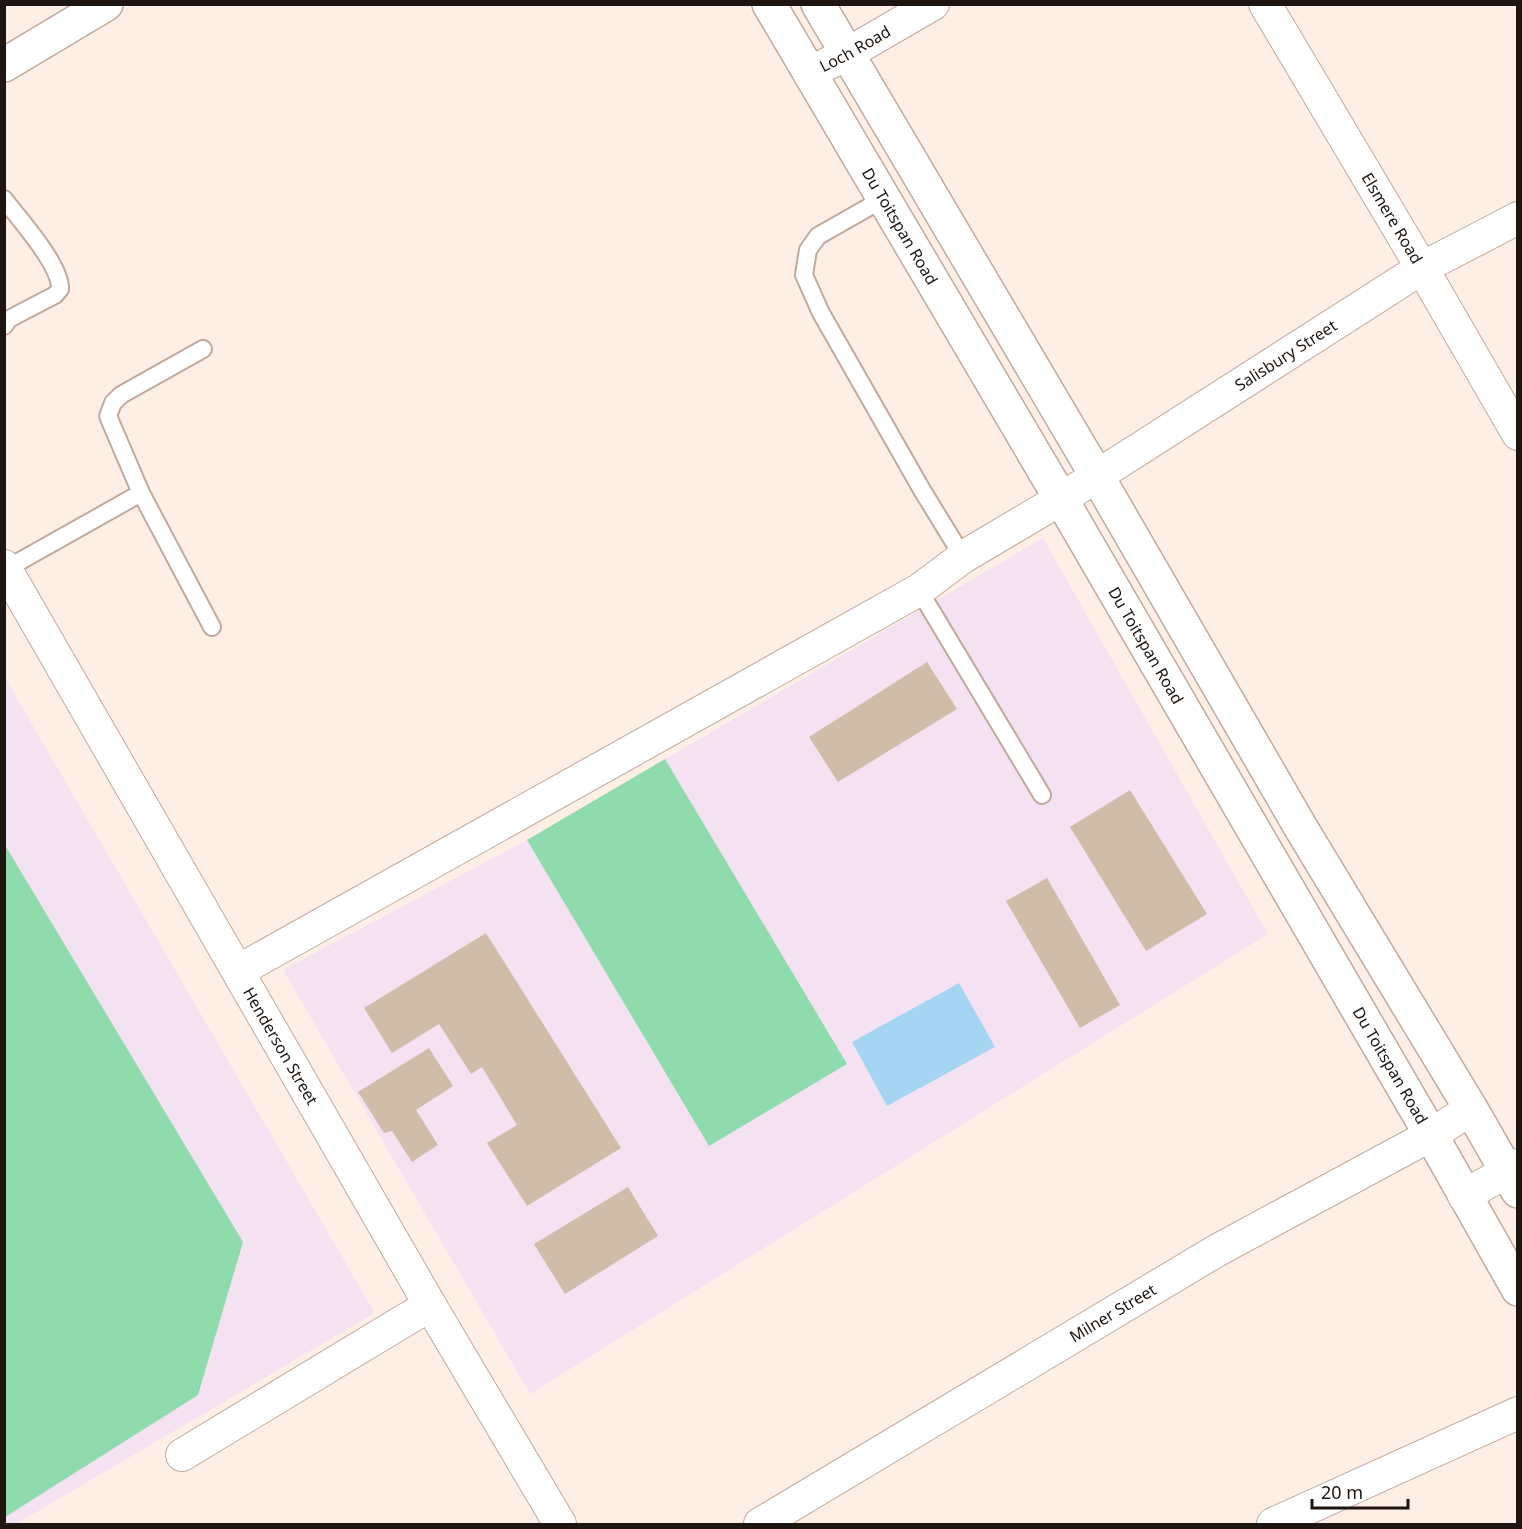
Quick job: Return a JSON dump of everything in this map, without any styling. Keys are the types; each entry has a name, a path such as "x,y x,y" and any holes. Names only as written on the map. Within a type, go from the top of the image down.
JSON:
{"street":[{"path":"4,65 106,4"},
{"name":"Du Toitspan Road","path":"769,4 1061,499 1431,1135 1518,1289"},
{"path":"818,4 1097,476 1301,828 1514,1176 1464,1196"},
{"name":"Loch Road","path":"809,73 847,54 933,4"},
{"name":"Elsmere Road","path":"1265,4 1518,434"},
{"name":"Salisbury Street","path":"238,971 919,590 963,557 1061,499 1422,268 1518,218"},
{"name":"Henderson Street","path":"5,567 430,1305 560,1524"},
{"name":"Milner Street","path":"760,1524 1216,1251 1431,1135 1471,1109"},
{"path":"182,1455 430,1305"},
{"path":"1273,1524 1518,1413"}],"lane":[{"path":"4,199 46,255 60,282 60,289 55,295 6,321"},
{"path":"883,199 818,236 808,250 804,275 821,314 963,557"},
{"path":"203,349 121,395 109,409 108,416 141,493 212,627"},
{"path":"5,567 141,493"},
{"path":"919,590 1042,795"}],"shaded area":[{"path":"1043,538 1268,934 530,1394 283,970 527,840"},
{"path":"4,676 375,1313 16,1524 4,1524"}],"green space":[{"path":"665,759 847,1064 709,1146 527,840"},
{"path":"5,845 243,1242 198,1395 5,1517"}],"water":[{"path":"959,983 995,1047 887,1106 852,1042"}],"building":[{"path":"927,662 957,709 838,782 809,737"},
{"path":"1130,790 1207,914 1146,951 1070,827"},
{"path":"1047,878 1120,1005 1080,1028 1006,901"},
{"path":"486,933 621,1148 527,1206 487,1143 517,1125 482,1067 471,1074 439,1024 392,1053 364,1008"},
{"path":"429,1048 453,1086 416,1110 438,1145 412,1162 392,1131 384,1133 358,1092"},
{"path":"628,1187 658,1236 565,1294 534,1244"}]}
